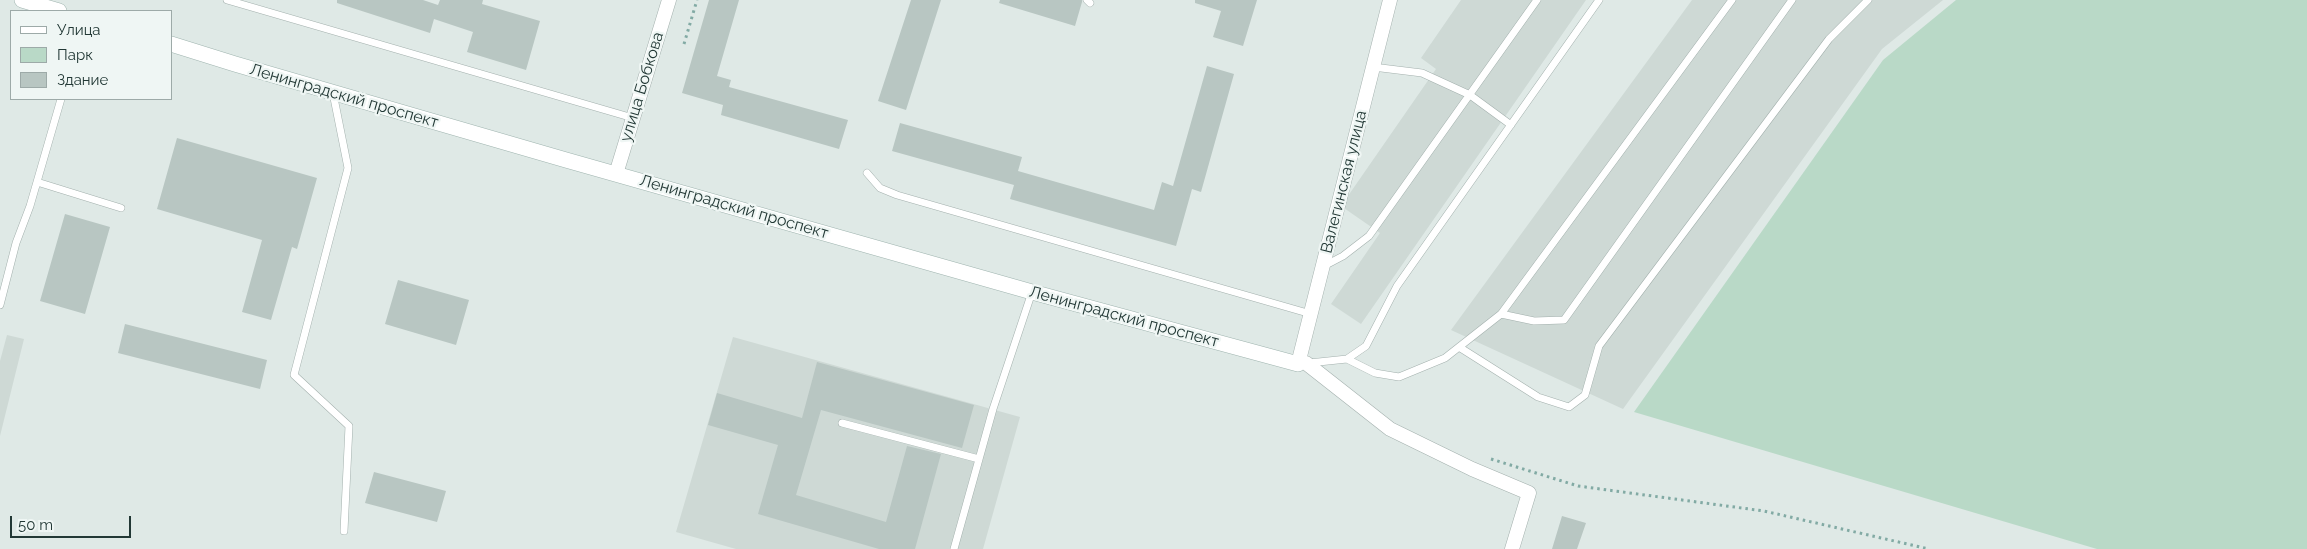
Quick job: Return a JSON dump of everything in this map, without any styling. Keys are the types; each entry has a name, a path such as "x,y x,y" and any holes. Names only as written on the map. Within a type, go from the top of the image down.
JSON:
{"street":[{"path":"22,0 56,10"},
{"name":"улица Бобкова","path":"616,174 669,0"},
{"name":"Валегинская улица","path":"1302,364 1311,314 1390,0"},
{"name":"Ленинградский проспект","path":"172,44 234,64 1032,292 1302,364"},
{"path":"1302,364 1390,429 1472,469 1529,493 1512,549"}],"lane":[{"path":"227,0 633,118"},
{"path":"1323,267 1343,256 1369,236 1537,0"},
{"path":"1302,364 1347,359 1366,346 1397,286 1599,0"},
{"path":"1347,359 1375,372 1399,377 1445,358 1501,314 1732,0"},
{"path":"1501,314 1534,321 1564,320 1792,0"},
{"path":"1459,347 1538,397 1569,407 1585,394 1596,364 1599,346 1829,39 1868,0"},
{"path":"1373,67 1422,73 1470,95 1511,125"},
{"path":"333,92 348,168 294,375 349,426 344,531"},
{"path":"0,304 16,243 37,182 61,100"},
{"path":"868,173 880,188 897,196 1311,314"},
{"path":"37,182 121,208"},
{"path":"954,549 993,409 1032,292"},
{"path":"842,423 979,459"}],"path":[{"path":"684,44 697,0"},
{"path":"1485,458 1578,486 1764,511 1929,549"}],"shaded area":[{"path":"1461,0 1586,0 1361,324 1331,304 1380,233 1341,206 1436,69 1421,58"},
{"path":"1692,0 1943,0 1882,49 1623,409 1451,330"},
{"path":"7,335 24,339 0,436 0,361"},
{"path":"733,337 1020,417 983,549 736,549 676,532"}],"green space":[{"path":"1956,0 2307,0 2307,549 2097,549 1634,412 1883,60"}],"building":[{"path":"337,0 423,0 438,5 440,0 483,0 482,4 540,21 526,70 467,52 473,32 434,19 430,33 337,3"},
{"path":"709,0 739,0 717,76 731,80 729,87 848,120 839,149 721,115 723,105 682,93"},
{"path":"911,0 941,0 906,110 878,101"},
{"path":"1000,0 1082,0 1082,2 1075,26 999,3"},
{"path":"1195,0 1257,0 1243,46 1213,37 1221,11 1195,3"},
{"path":"1207,66 1234,74 1201,192 1192,189 1176,246 1010,199 1014,185 892,151 900,123 1022,157 1018,171 1154,210 1162,182 1173,186"},
{"path":"177,138 317,178 297,249 292,247 271,320 242,312 262,240 157,209"},
{"path":"65,214 110,227 85,314 40,301"},
{"path":"398,280 469,300 456,345 385,324"},
{"path":"125,324 267,360 260,389 118,353"},
{"path":"817,362 974,405 962,448 821,410 796,495 886,522 907,446 941,454 915,549 879,549 758,514 778,445 708,425 717,393 802,418"},
{"path":"374,472 446,491 437,522 365,503"},
{"path":"1562,516 1586,523 1577,549 1552,549"}]}
